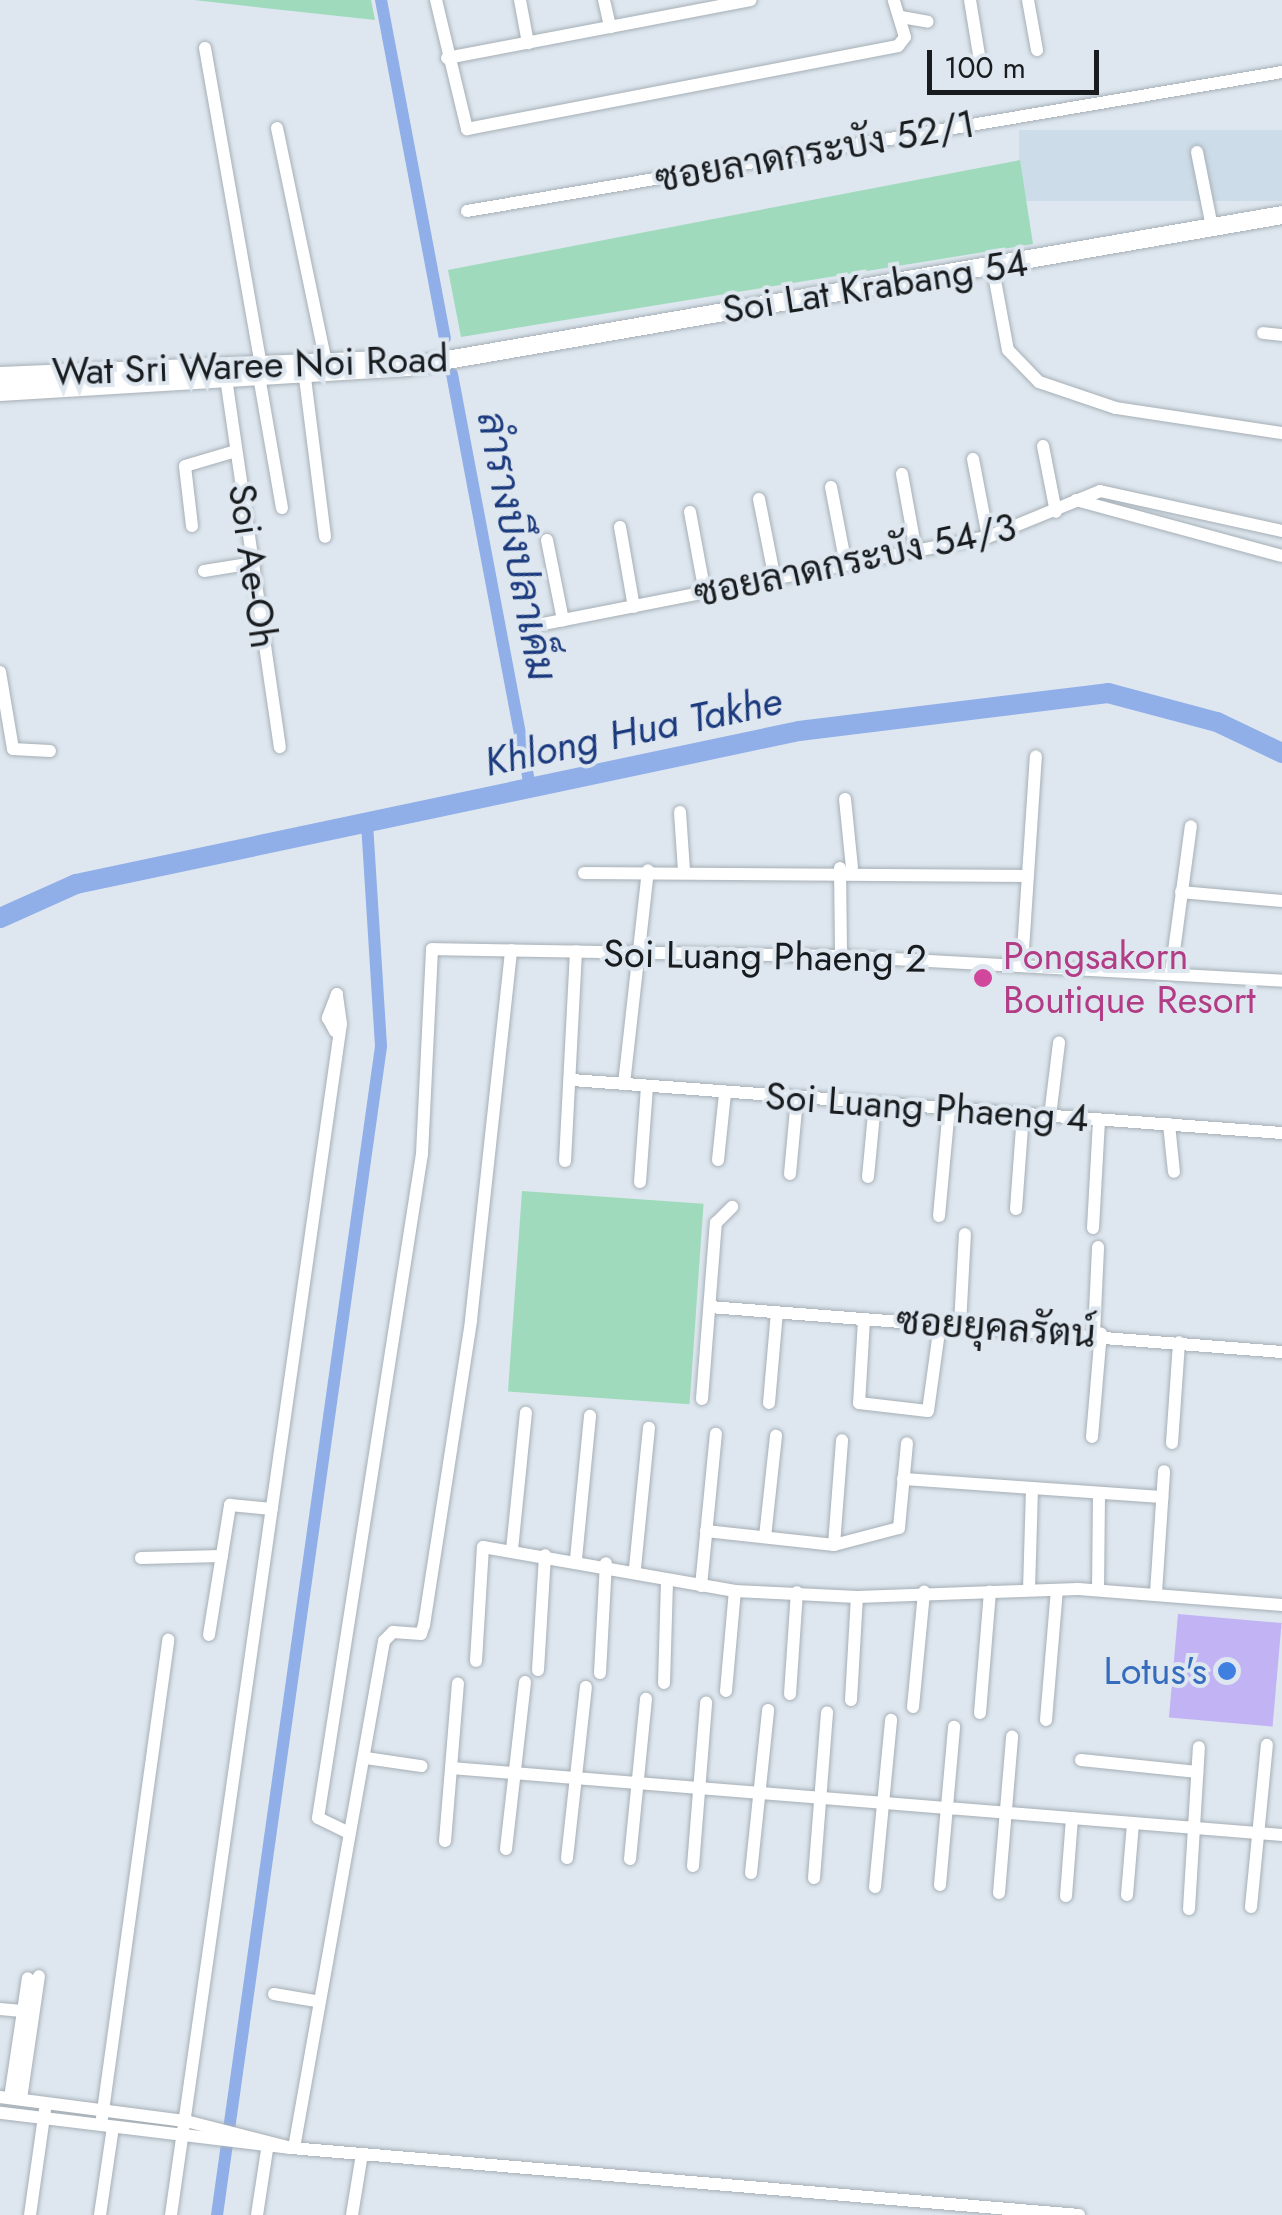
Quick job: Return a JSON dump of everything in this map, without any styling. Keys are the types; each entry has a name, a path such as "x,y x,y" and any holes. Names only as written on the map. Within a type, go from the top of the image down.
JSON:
{"main road":[{"name":"Soi Lat Krabang 54","path":"467,356 1282,214"},
{"name":"Wat Sri Waree Noi Road","path":"0,376 260,374 304,378 467,356"},
{"name":"Wat Sri Waree Noi Road","path":"0,392 227,385 260,374 326,362 467,356"}],"street":[{"path":"436,0 462,124 902,44 901,17 894,0"},
{"path":"520,0 528,43"},
{"path":"604,0 610,27"},
{"path":"448,58 703,5 752,0"},
{"path":"970,0 979,55"},
{"path":"1028,0 1037,50"},
{"path":"901,17 928,22"},
{"path":"205,48 282,508"},
{"name":"ซอยลาดกระบัง 52/1","path":"467,212 1282,72"},
{"path":"276,128 326,362"},
{"path":"1197,152 1212,227"},
{"path":"992,264 1008,350 1038,382 1116,408 1282,433"},
{"path":"1264,333 1282,336"},
{"path":"304,378 325,537"},
{"name":"Soi Ae-Oh","path":"227,385 280,747"},
{"path":"1043,446 1056,512"},
{"path":"192,526 185,466 236,451"},
{"path":"973,459 988,536"},
{"path":"902,474 916,551"},
{"path":"831,487 846,565"},
{"name":"ซอยลาดกระบัง 54/3","path":"538,625 988,536 1056,512 1076,500 1107,492 1282,531"},
{"path":"760,499 775,580"},
{"path":"1076,500 1282,556"},
{"path":"690,512 705,593"},
{"path":"620,528 634,607"},
{"path":"547,540 563,620"},
{"path":"204,571 254,562"},
{"path":"0,672 10,744 50,750"},
{"path":"1022,965 1036,756"},
{"path":"842,956 846,799"},
{"path":"680,812 684,870"},
{"path":"1171,972 1190,826"},
{"path":"584,872 846,868 1026,876"},
{"path":"624,1084 642,952 648,870"},
{"path":"1181,892 1282,901"},
{"path":"292,2148 345,1831 366,1758 386,1636 421,1634 424,1624 471,1320 511,950"},
{"name":"Soi Luang Phaeng 2","path":"345,1831 318,1818 420,1166 430,954 511,950 842,956 1282,981"},
{"path":"566,1161 576,951"},
{"path":"171,2215 272,1509 335,1031"},
{"path":"1050,1116 1059,1043"},
{"name":"Soi Luang Phaeng 4","path":"572,1080 1282,1132"},
{"path":"640,1182 647,1088"},
{"path":"718,1160 725,1092"},
{"path":"790,1174 797,1098"},
{"path":"868,1177 875,1103"},
{"path":"939,1216 949,1109"},
{"path":"1016,1209 1023,1114"},
{"path":"1093,1228 1099,1119"},
{"path":"1169,1124 1174,1172"},
{"path":"702,1399 717,1216 732,1207"},
{"path":"960,1325 965,1234"},
{"path":"1092,1437 1098,1248"},
{"name":"ซอยยุคลรัตน์","path":"710,1307 1098,1333 1282,1352"},
{"path":"769,1403 776,1312"},
{"path":"864,1320 859,1403 928,1411 940,1324"},
{"path":"1172,1442 1179,1342"},
{"path":"512,1550 526,1413"},
{"path":"576,1559 590,1416"},
{"path":"636,1568 648,1428"},
{"path":"701,1586 716,1434"},
{"path":"765,1538 776,1436"},
{"path":"834,1544 842,1440"},
{"path":"706,1532 834,1544 899,1528 906,1443"},
{"path":"1156,1593 1164,1470"},
{"path":"903,1480 1162,1498"},
{"path":"1029,1590 1032,1488"},
{"path":"1098,1590 1099,1493"},
{"path":"209,1635 231,1503 272,1509"},
{"path":"476,1662 483,1547 606,1562 636,1568 667,1582 735,1591 857,1598 924,1592 1098,1590 1282,1605"},
{"path":"538,1670 544,1555"},
{"path":"142,1558 222,1556"},
{"path":"600,1673 606,1562"},
{"path":"664,1683 667,1582"},
{"path":"1046,1720 1057,1590"},
{"path":"726,1690 735,1591"},
{"path":"980,1713 990,1591"},
{"path":"790,1694 797,1592"},
{"path":"913,1707 924,1592"},
{"path":"851,1700 857,1598"},
{"path":"100,2215 107,2126 103,2110 168,1640"},
{"path":"506,1849 525,1682"},
{"path":"445,1841 458,1684"},
{"path":"567,1858 586,1687"},
{"path":"630,1859 646,1699"},
{"path":"693,1866 706,1703"},
{"path":"752,1873 768,1710"},
{"path":"814,1878 827,1714"},
{"path":"875,1886 891,1720"},
{"path":"940,1885 954,1726"},
{"path":"1000,1893 1012,1737"},
{"path":"1250,1908 1267,1745"},
{"path":"1188,1909 1199,1747"},
{"path":"366,1758 421,1766"},
{"path":"1081,1760 1198,1772"},
{"path":"451,1768 1282,1835"},
{"path":"1066,1896 1072,1818"},
{"path":"1128,1895 1133,1823"},
{"path":"33,1977 10,2098 22,2010 33,1977"},
{"path":"274,1994 316,2001"},
{"path":"0,2009 22,2010"},
{"path":"10,2098 186,2120 204,2131 292,2148 1079,2215"},
{"path":"30,2215 46,2103"},
{"path":"0,2113 183,2135 204,2131"},
{"path":"257,2215 268,2142"},
{"path":"352,2215 362,2154"}],"shaded area":[{"path":"1019,130 1282,130 1282,201 1019,201"}],"green space":[{"path":"194,0 371,0 375,20 264,8"},
{"path":"1020,160 1033,244 461,337 448,270"},
{"path":"522,1191 704,1204 690,1404 508,1392"}],"building":[{"name":"Lotus's","path":"1178,1614 1282,1623 1273,1727 1169,1718"}],"waterway":[{"name":"ลำรางบึงปลาเค็ม","path":"381,0 445,338"},
{"name":"ลำรางบึงปลาเค็ม","path":"452,374 530,788"},
{"name":"Khlong Hua Takhe","path":"0,918 76,884 799,731 1108,693 1217,722 1282,753"},
{"path":"217,2215 381,1046 367,822"}],"place":[{"name":"Pongsakorn Boutique Resort","path":"983,978"},
{"name":"Lotus's","path":"1227,1671"}]}
